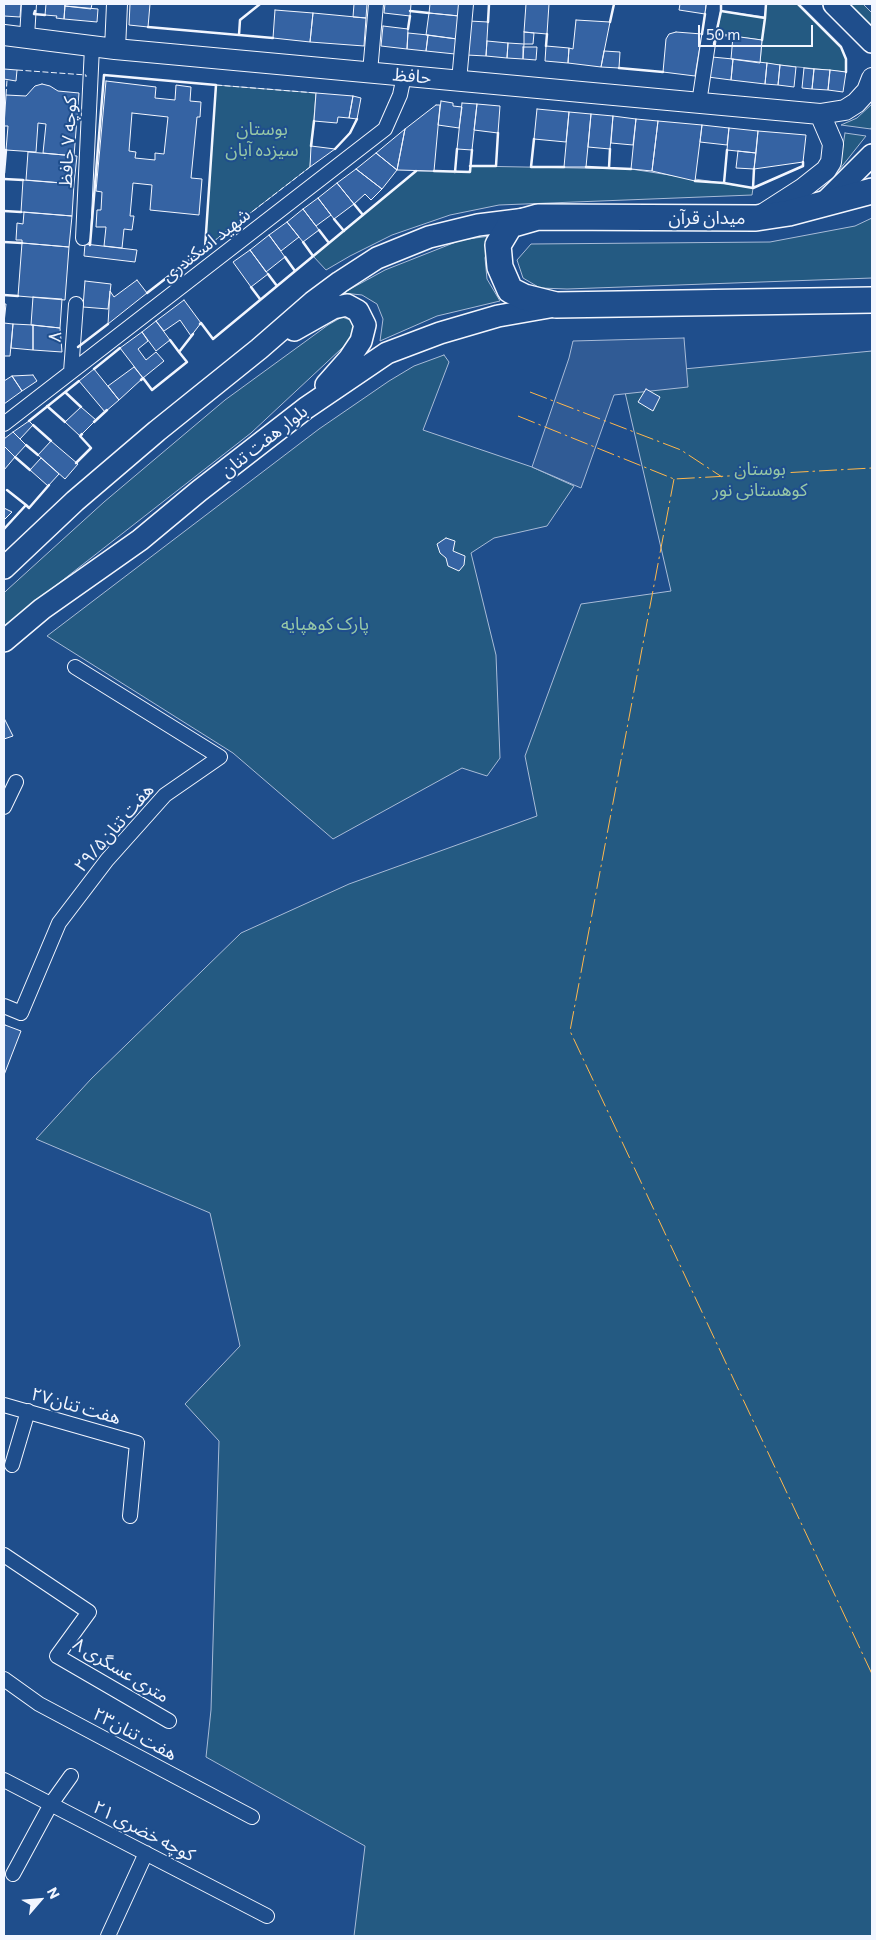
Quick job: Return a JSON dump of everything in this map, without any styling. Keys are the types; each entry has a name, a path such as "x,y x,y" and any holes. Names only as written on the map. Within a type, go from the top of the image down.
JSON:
{"highway":[{"name":"میدان قرآن","path":"556,305 524,297 510,290 500,267 498,245 510,225 538,217 756,218 789,213 872,191"},
{"path":"556,305 872,300"}],"main road":[{"path":"115,49 117,4"},
{"path":"834,4 871,45"},
{"name":"حافظ","path":"4,35 92,47 820,114 845,110 856,103 867,91 872,78"},
{"path":"756,218 802,189 826,170 831,162 833,144 820,114"},
{"path":"823,204 872,155"},
{"path":"4,568 75,501 142,444 259,349 313,302 377,258 429,237 478,225 538,217"},
{"path":"259,349 333,308 347,305 358,312 365,325 361,341 306,408"},
{"name":"بلوار هفت تنان","path":"4,641 42,609 140,540 306,408 387,353 440,333 498,316 556,305"}],"street":[{"path":"27,37 29,4"},
{"path":"370,72 376,4"},
{"path":"459,81 466,4"},
{"path":"699,103 714,4"},
{"name":"کوچه ۷ حافظ","path":"82,238 92,47"},
{"name":"شهید اسکندری","path":"4,424 385,129 400,95 404,76"},
{"name":"۸","path":"72,372 76,304"},
{"name":"۲۹/۵هفت تنان","path":"4,1006 21,1013 59,923 107,860 165,795 220,757 75,667"},
{"path":"4,807 16,782"},
{"name":"هفت تنان۲۷","path":"4,1405 137,1443 130,1516"},
{"path":"12,1465 28,1411"},
{"name":"۸ متری عسگری","path":"4,1555 89,1612 57,1656 168,1721"},
{"name":"هفت تنان۲۳","path":"4,1678 39,1704 252,1817"},
{"path":"14,1874 51,1804 71,1776"},
{"name":"کوچه خضری ۲۱","path":"4,1780 267,1916"},
{"path":"108,1936 146,1853"}],"green space":[{"path":"766,4 798,4 841,47 846,59 846,72 760,63 762,40 716,34 721,11 765,17"},
{"path":"850,4 863,4 872,13 872,26"},
{"name":"بوستان سیزده آبان","path":"216,85 316,93 310,167 205,248"},
{"path":"872,104 871,129 841,125 857,118"},
{"path":"845,133 866,136 836,174 840,164"},
{"path":"470,166 631,169 753,188 752,195 499,205 450,215 392,235 326,270 313,256 416,171 469,172"},
{"path":"872,218 872,278 567,289 540,288 523,278 517,260 531,244 770,242 855,226"},
{"path":"490,236 485,258 487,279 500,301 437,316 380,341 383,319 377,304 362,295 343,293 385,270 461,240"},
{"path":"342,317 353,321 356,335 251,433 4,626 4,593 7,590 104,502 225,400 328,325"},
{"name":"بوستان کوهستانی نور","path":"872,351 872,1936 354,1936 365,1846 206,1757 211,1710 219,1441 185,1404 240,1346 210,1213 36,1139 91,1079 241,933 349,884 537,816 525,756 581,604 671,591 621,375"},
{"name":"پارک کوهپایه","path":"444,355 449,362 423,430 532,467 574,486 547,526 494,538 471,553 496,655 500,758 487,776 462,768 333,839 233,753 47,636 319,429 414,366"}],"shaded area":[{"path":"684,338 688,387 614,395 581,488 532,467 573,341"}],"building":[{"path":"4,4 21,4 20,17 4,16"},
{"path":"46,4 65,4 64,19 45,15"},
{"path":"65,4 92,4 91,9 65,6"},
{"path":"130,4 150,4 148,27 129,25"},
{"path":"354,4 367,4 366,18 353,17"},
{"path":"385,4 411,4 410,16 384,13"},
{"path":"430,4 460,4 459,16 429,13"},
{"path":"526,4 549,4 547,34 524,32"},
{"path":"680,4 706,4 705,14 679,10"},
{"path":"65,6 98,9 97,22 64,19"},
{"path":"275,10 313,13 310,42 273,38"},
{"path":"313,13 366,18 364,46 310,42"},
{"path":"429,13 459,16 457,39 426,35"},
{"path":"576,20 610,22 601,67 568,63 569,48 573,49"},
{"path":"469,21 488,22 486,56 467,55"},
{"path":"383,26 408,29 407,49 381,46"},
{"path":"524,32 534,33 533,44 524,44"},
{"path":"676,32 702,34 695,76 663,72 666,39 669,34"},
{"path":"408,33 428,35 426,51 407,49"},
{"path":"428,35 457,39 455,54 426,51"},
{"path":"733,36 762,40 760,63 731,59"},
{"path":"487,41 508,43 507,58 486,56"},
{"path":"508,43 524,44 523,59 507,58"},
{"path":"546,46 569,48 568,63 545,61"},
{"path":"523,47 537,47 536,60 523,59"},
{"path":"604,51 620,52 619,68 601,67"},
{"path":"712,57 733,59 731,80 708,77"},
{"path":"733,59 767,63 765,84 731,80"},
{"path":"767,63 780,65 778,85 765,84"},
{"path":"780,65 796,67 794,87 778,85"},
{"path":"804,68 814,69 812,89 802,88"},
{"path":"4,69 17,70 16,81 4,79"},
{"path":"814,69 830,70 828,90 812,89"},
{"path":"830,70 846,72 843,92 828,90"},
{"path":"106,81 156,87 155,98 175,100 176,85 191,87 190,101 201,102 200,117 197,117 191,178 202,179 199,215 150,210 152,185 133,183 130,216 134,216 132,230 124,229 122,248 104,246 106,227 96,227 97,210 101,210 102,192 96,191","holes":["132,113 168,117 164,154 155,153 155,160 135,158 136,152 129,151"]},
{"path":"42,84 58,91 79,93 74,156 43,153 46,124 38,123 36,152 6,150 8,126 4,126 6,95 26,96 35,86"},
{"path":"316,93 353,96 349,118 338,117 337,123 314,121"},
{"path":"353,96 361,98 357,119 349,118"},
{"path":"441,101 453,103 453,106 462,107 459,128 438,125"},
{"path":"462,103 477,104 472,150 457,149"},
{"path":"477,104 500,106 498,133 474,130"},
{"path":"436,105 440,105 434,171 397,170 405,129"},
{"path":"537,109 569,112 566,142 534,139"},
{"path":"569,112 591,114 586,167 564,167"},
{"path":"591,114 613,116 610,149 588,147"},
{"path":"613,116 636,119 633,145 611,143"},
{"path":"636,119 658,121 652,171 631,169"},
{"path":"658,121 702,125 695,181 652,171"},
{"path":"702,125 729,128 727,145 700,142"},
{"path":"729,128 758,131 756,153 727,150"},
{"path":"405,129 397,170 376,153"},
{"path":"758,131 806,135 803,162 754,169"},
{"path":"311,146 335,149 310,167"},
{"path":"738,151 756,153 754,169 736,168"},
{"path":"28,152 77,156 74,184 26,180"},
{"path":"376,153 397,170 382,189 356,169"},
{"path":"356,169 382,189 371,200 365,194 354,204 337,183"},
{"path":"23,180 74,184 72,216 21,212"},
{"path":"337,183 354,204 334,219 318,198"},
{"path":"318,198 331,215 316,226 303,209"},
{"path":"303,209 319,230 303,242 287,222"},
{"path":"24,212 72,216 69,247 22,243 22,240 16,240 17,223 23,224"},
{"path":"287,222 299,237 281,251 269,235"},
{"path":"269,235 285,257 266,272 250,250"},
{"path":"22,243 69,247 65,300 18,296"},
{"path":"85,244 137,250 135,262 84,256"},
{"path":"250,250 268,274 251,287 233,262"},
{"path":"137,280 147,293 108,324 110,291 114,297"},
{"path":"85,281 111,284 108,309 83,307"},
{"path":"33,297 62,299 60,328 31,325"},
{"path":"184,300 201,323 191,336 180,320 164,331 156,321"},
{"path":"4,304 6,304 4,323"},
{"path":"156,321 170,340 156,351 142,332"},
{"path":"4,323 13,324 10,356 4,356"},
{"path":"13,324 33,325 33,350 11,348"},
{"path":"33,325 60,328 62,352 33,350"},
{"path":"142,332 148,341 138,349 146,360 156,352 164,361 143,378 120,348"},
{"path":"134,367 143,378 119,400 108,386"},
{"path":"94,369 119,400 105,412 79,381"},
{"path":"33,375 37,381 22,391 12,376"},
{"path":"12,376 22,391 4,404 4,381"},
{"path":"646,389 660,397 653,411 638,402"},
{"path":"81,407 96,420 80,436 65,422"},
{"path":"29,421 33,425 20,439 13,432"},
{"path":"13,432 26,445 15,457 4,446 4,439"},
{"path":"51,441 78,464 65,479 38,455"},
{"path":"4,446 15,457 4,470"},
{"path":"41,458 59,474 48,486 30,470"},
{"path":"4,508 12,512 5,519 4,518"},
{"path":"446,538 455,541 453,551 465,556 464,565 459,571 448,566 446,558 440,553 437,544"},
{"path":"4,718 13,736 4,739"},
{"path":"5,1025 21,1031 4,1075 4,1028"}],"fence":[{"path":"17,70 86,75 86,77"},
{"path":"6,95 7,80"},
{"path":"216,85 316,93"},
{"path":"205,248 310,167"}],"wall":[{"path":"239,35 240,20 260,4"},
{"path":"488,22 489,4"},
{"path":"610,22 614,4"},
{"path":"721,4 721,11 765,18 766,4"},
{"path":"798,4 841,47 846,59 846,72"},
{"path":"35,11 34,14 45,15"},
{"path":"410,11 429,13"},
{"path":"716,34 721,11"},
{"path":"702,34 705,14"},
{"path":"408,29 410,16"},
{"path":"762,40 765,18"},
{"path":"148,27 273,38"},
{"path":"546,46 547,34"},
{"path":"714,44 716,34 733,36"},
{"path":"619,68 663,72"},
{"path":"90,245 104,75 216,85 205,248 147,293"},
{"path":"335,149 350,133 357,119"},
{"path":"311,146 314,121"},
{"path":"470,166 496,166 498,133"},
{"path":"534,139 531,167 564,167"},
{"path":"455,172 457,149"},
{"path":"609,168 610,149"},
{"path":"4,173 6,150"},
{"path":"434,171 470,172 472,150"},
{"path":"724,183 727,150"},
{"path":"695,181 753,188 803,166 803,162"},
{"path":"586,167 631,169"},
{"path":"753,188 754,169"},
{"path":"200,324 213,339 416,171"},
{"path":"4,179 23,180"},
{"path":"354,204 363,215"},
{"path":"4,211 21,212"},
{"path":"334,219 344,231"},
{"path":"319,230 329,243"},
{"path":"4,242 22,243"},
{"path":"303,242 313,256"},
{"path":"285,257 295,271"},
{"path":"268,274 277,286"},
{"path":"251,287 260,299"},
{"path":"4,295 18,296"},
{"path":"78,347 108,324"},
{"path":"141,380 143,378 152,390 187,362 179,352 193,334"},
{"path":"170,340 179,352"},
{"path":"94,369 120,348"},
{"path":"29,421 79,381"},
{"path":"65,392 81,407"},
{"path":"47,406 65,422"},
{"path":"94,422 107,410"},
{"path":"33,425 51,441"},
{"path":"76,463 91,448 80,436 82,434"},
{"path":"26,445 38,455"},
{"path":"15,457 30,470"},
{"path":"4,529 26,505 29,508 49,485"},
{"path":"7,490 26,505"}],"power":[{"path":"530,392 681,450 722,477"},
{"path":"518,416 674,479 872,468"},
{"path":"674,479 570,1031 872,1674"}]}
